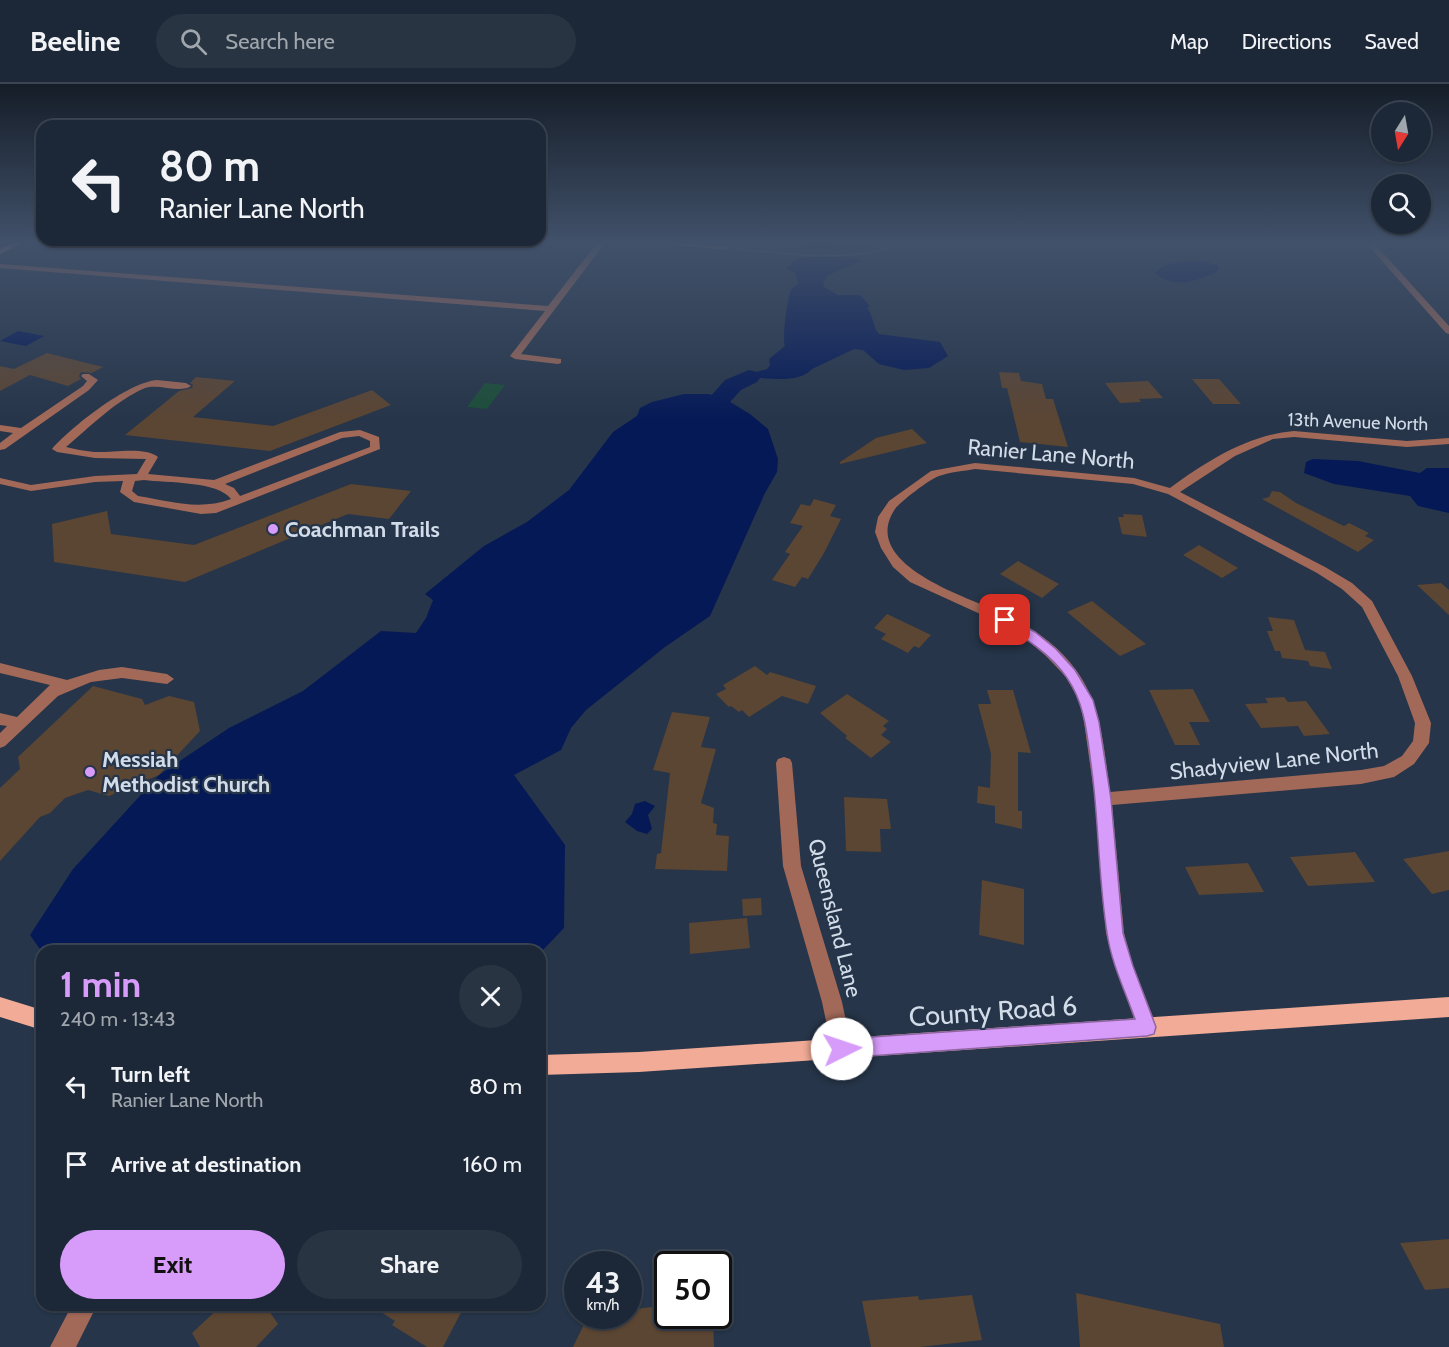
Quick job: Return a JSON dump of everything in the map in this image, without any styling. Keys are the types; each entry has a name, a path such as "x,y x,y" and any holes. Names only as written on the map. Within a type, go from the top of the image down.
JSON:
{"main road":[{"path":"0,1007 36,1018"},
{"name":"County Road 6","path":"546,1065 842,1049 1449,1007"}],"street":[{"path":"460,302 550,309"},
{"path":"555,302 515,356 558,361"},
{"path":"1423,302 1449,331"},
{"path":"0,447 86,388 93,380 86,376"},
{"path":"186,386 153,383 140,386 57,449 95,455 129,454 153,457 126,492 134,499 201,510 216,509 375,448 375,439 360,433 340,435 215,484"},
{"path":"0,428 23,432"},
{"name":"13th Avenue North","path":"1172,492 1184,482 1253,444 1278,435 1294,434 1407,444 1449,441"},
{"name":"Ranier Lane North","path":"1147,1027 1124,966 1115,933 1103,799 1092,722 1086,700 1071,673 1052,652 1005,620 915,579 897,564 886,548 881,532 884,517 893,503 935,473 975,466 1134,481 1172,492"},
{"path":"0,491 6,482 31,488 95,479 136,477 215,484 230,490 238,501"},
{"name":"Shadyview Lane North","path":"1103,799 1361,777 1388,772 1408,760 1421,743 1423,723 1416,701 1367,604 1347,586 1321,570 1172,492"},
{"path":"0,668 62,682 0,742"},
{"path":"51,694 101,673 126,671 167,679"},
{"path":"0,719 20,723"},
{"name":"Queensland Lane","path":"784,763 792,866 832,1002 842,1049"},
{"path":"62,1347 82,1311"}],"green space":[{"path":"485,383 505,385 487,409 467,407"}],"shaded area":[{"path":"788,302 866,302 870,306 867,308 879,334 940,342 948,356 929,368 904,370 879,364 863,350 854,349 799,377 783,379 749,377 749,374 767,369 770,365 769,359 785,346"},
{"path":"18,331 44,336 26,346 0,341"},
{"path":"684,394 708,394 722,397 750,414 768,429 778,459 777,472 765,493 710,616 665,647 586,710 571,728 561,750 514,775 565,845 564,928 546,947 37,945 30,935 73,869 159,775 229,728 303,691 381,631 416,633 426,618 433,600 425,594 484,546 527,522 569,490 613,432 637,416 640,408 652,402"},
{"path":"1313,459 1358,461 1420,473 1427,468 1449,468 1449,513 1418,506 1410,496 1334,484 1304,473 1306,462"},
{"path":"645,801 655,806 648,815 652,829 647,834 637,831 625,822 632,814 635,804"}],"building":[{"path":"47,353 103,367 92,373 81,372 79,376 81,379 68,386 30,375 0,391 0,366 14,369"},
{"path":"999,372 1019,373 1021,381 1042,384 1046,399 1053,399 1068,447 1020,442 1007,388 1002,388"},
{"name":"Coachman Trails","path":"196,377 235,381 193,417 273,426 372,390 391,405 270,451 125,435 179,391 192,388 193,385 190,383"},
{"path":"1192,379 1219,379 1241,404 1213,404"},
{"path":"1148,381 1163,398 1120,403 1105,383"},
{"path":"912,429 927,443 840,464 876,438"},
{"name":"Coachman Trails","path":"351,484 411,491 389,519 348,514 185,582 54,562 52,524 107,511 111,534 194,545"},
{"path":"1272,491 1280,492 1296,503 1344,526 1349,523 1369,533 1365,536 1374,540 1358,552 1262,499 1269,497"},
{"path":"814,499 836,505 830,516 841,519 824,553 808,579 802,577 795,587 772,580 790,554 785,552 803,526 790,523 801,504 810,506"},
{"path":"1123,514 1142,515 1147,537 1122,534 1118,517 1124,517"},
{"path":"1199,545 1238,568 1222,578 1183,555"},
{"path":"1018,561 1059,584 1042,598 1000,574"},
{"path":"1441,583 1449,590 1449,615 1417,585"},
{"path":"1092,601 1146,644 1120,656 1067,612"},
{"path":"887,614 931,635 919,648 914,646 908,653 881,639 886,634 874,628"},
{"path":"1268,617 1294,620 1305,650 1325,652 1332,669 1310,666 1308,661 1282,658 1280,651 1275,651 1267,631 1273,631"},
{"path":"755,666 767,675 770,672 816,686 808,704 782,696 749,717 742,710 739,712 729,707 716,694 726,689 723,685"},
{"name":"Messiah Methodist Church","path":"93,686 142,699 145,705 169,696 194,702 200,731 159,775 109,796 88,790 65,798 50,813 40,817 0,861 0,788 20,769 18,757"},
{"path":"1193,689 1210,722 1189,722 1200,745 1175,745 1149,690"},
{"path":"987,690 1013,690 1031,753 1018,752 1018,811 1022,811 1022,829 995,823 995,806 977,803 978,786 990,788 991,754 978,704 991,704"},
{"path":"847,694 889,721 883,726 887,729 881,735 891,742 871,758 845,738 847,736 820,713"},
{"path":"1284,697 1288,702 1306,701 1330,734 1304,736 1298,726 1261,728 1245,704 1268,703 1265,698"},
{"path":"672,712 710,717 701,747 716,749 701,803 714,808 713,823 717,824 716,835 729,836 727,871 655,869 657,854 661,853 670,773 653,770"},
{"path":"844,797 887,799 891,829 880,829 881,852 846,851"},
{"path":"1449,851 1449,890 1432,894 1403,859"},
{"path":"1355,852 1375,882 1308,886 1290,857"},
{"path":"1248,863 1264,892 1199,895 1185,867"},
{"path":"982,880 1024,889 1024,945 979,935"},
{"path":"761,898 762,915 743,916 742,899"},
{"path":"747,918 750,948 690,954 689,923"},
{"path":"1449,1239 1449,1288 1425,1290 1400,1243"},
{"path":"1076,1293 1220,1324 1224,1347 1080,1347"},
{"path":"972,1295 982,1340 920,1347 871,1347 862,1301 918,1296 919,1300"},
{"path":"654,1307 654,1329 713,1329 714,1347 573,1347 582,1329 642,1329 642,1308"},
{"path":"216,1311 269,1311 278,1324 256,1347 200,1347 192,1333"},
{"path":"379,1311 462,1311 443,1347 427,1347 392,1325 395,1321"}],"waterway":[{"path":"722,397 733,385 749,377"}],"place":[{"name":"Coachman Trails","path":"273,529"},
{"name":"Messiah Methodist Church","path":"90,772"}],"route":[{"path":"842,1049 1147,1027 1124,966 1115,933 1103,799 1092,722 1086,700 1071,673 1052,652 1005,620"}]}
